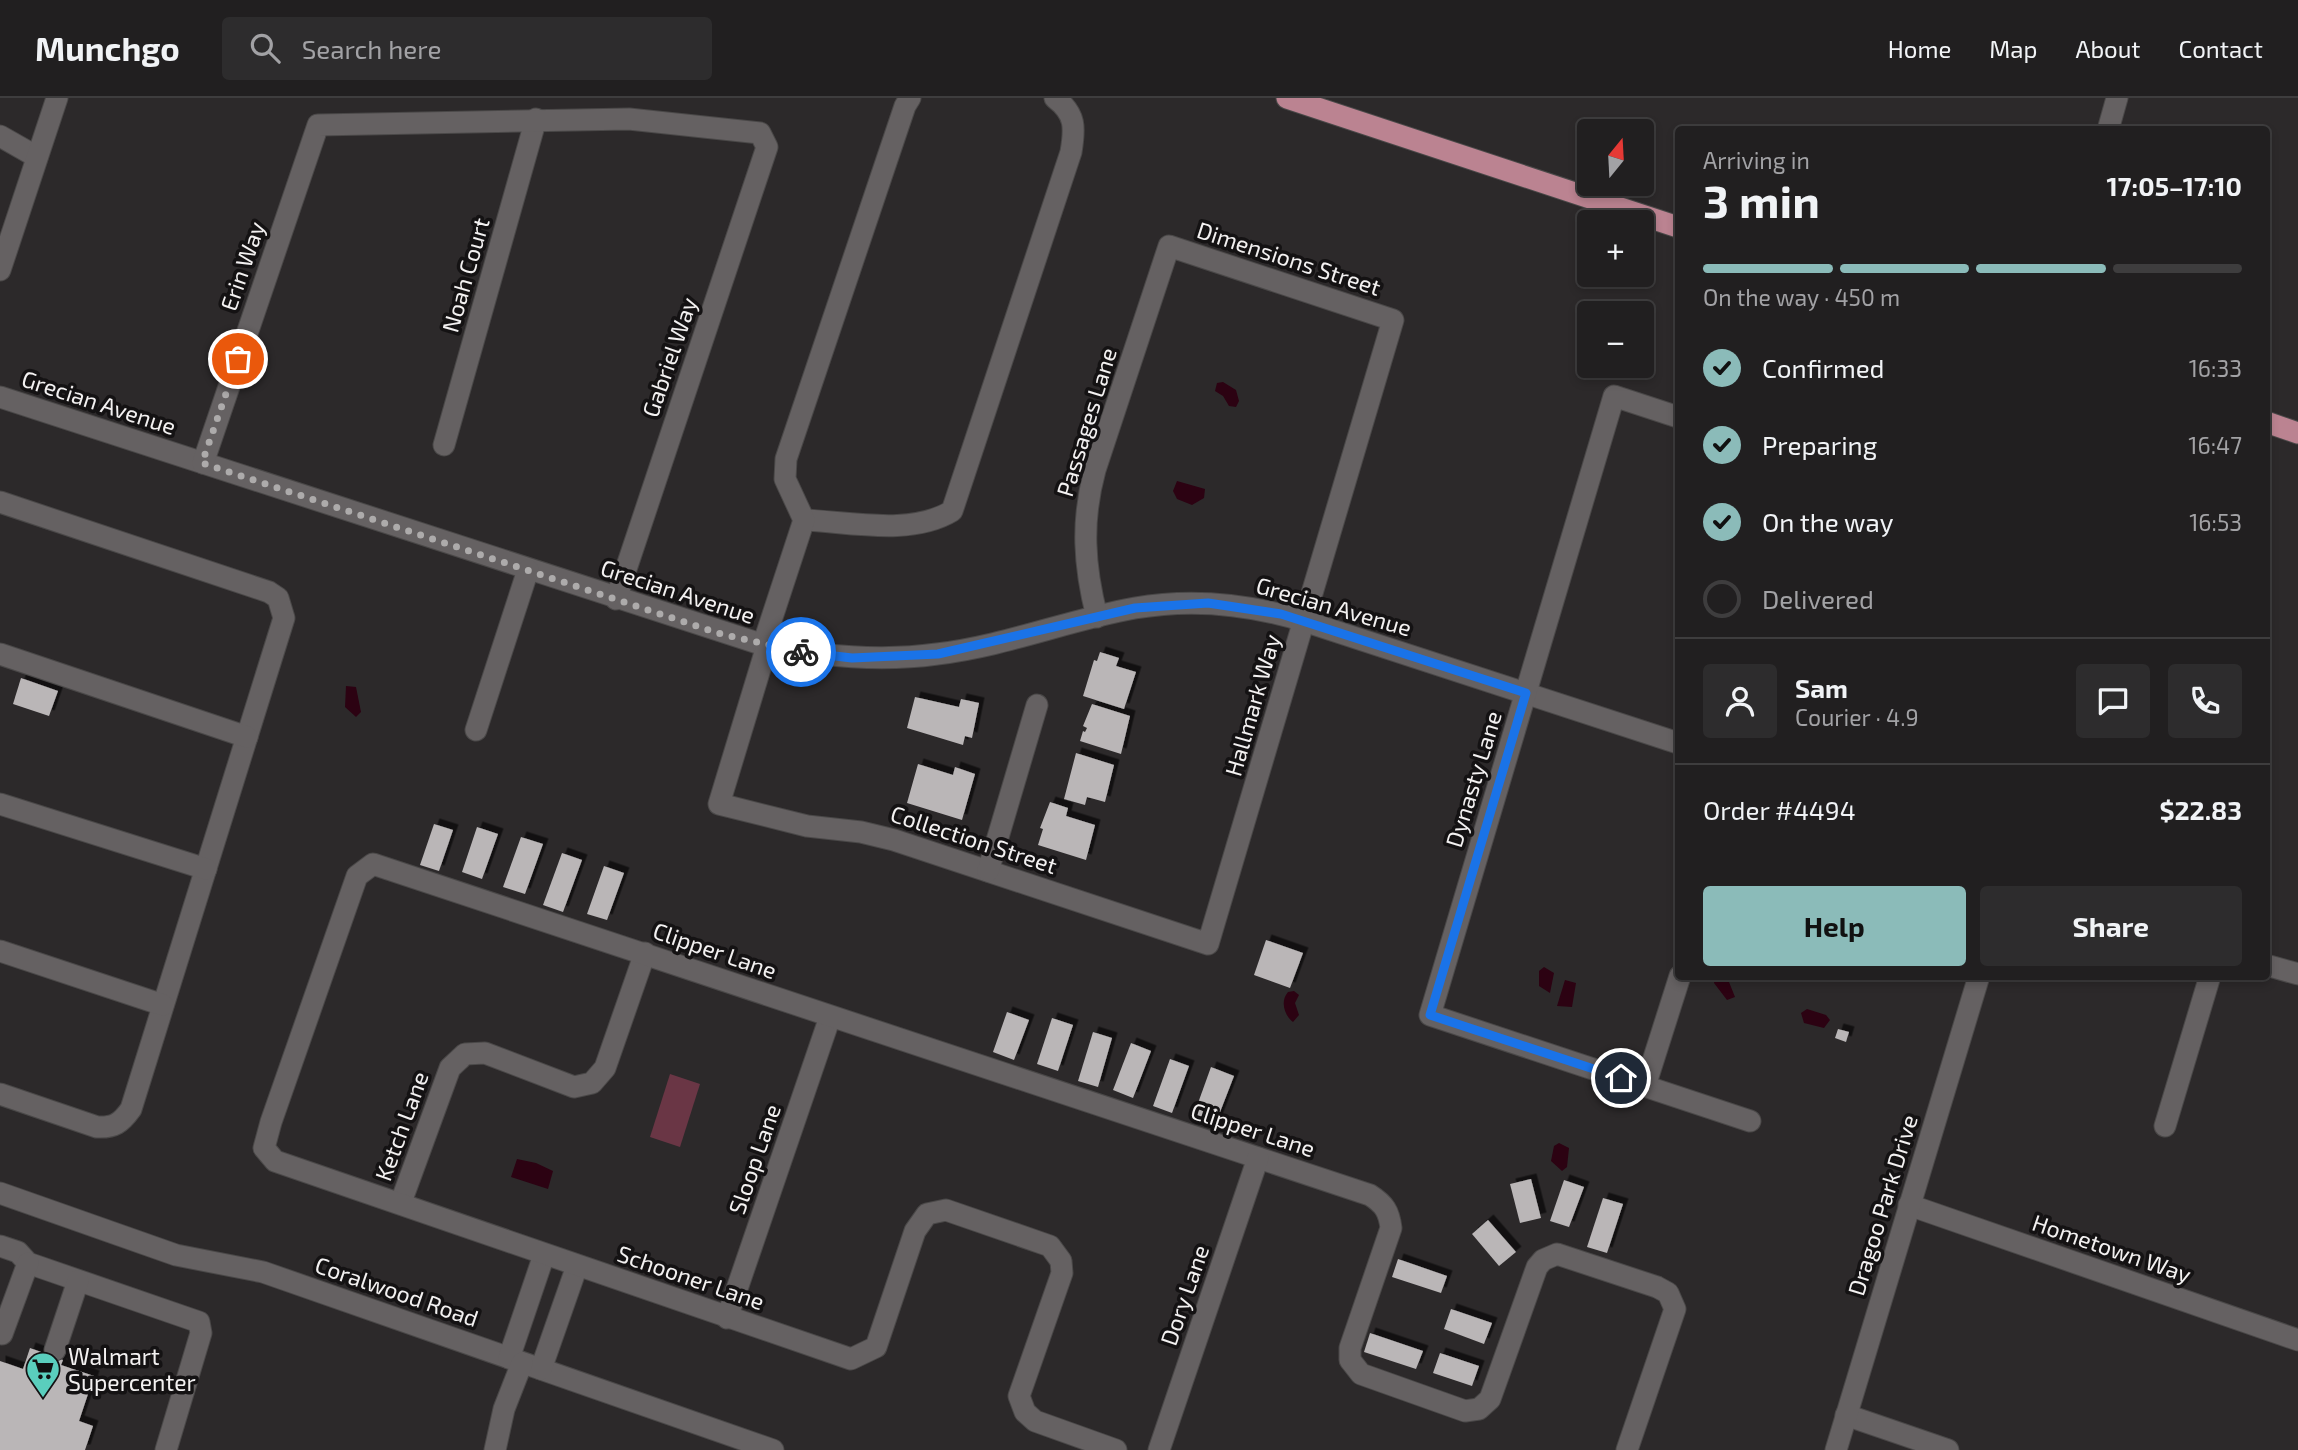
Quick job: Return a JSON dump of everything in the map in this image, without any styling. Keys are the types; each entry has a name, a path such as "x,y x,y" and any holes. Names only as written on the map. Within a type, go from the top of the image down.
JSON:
{"main road":[{"path":"1287,98 1340,106 1675,225"},
{"path":"2270,423 2298,433"}],"street":[{"path":"0,270 57,98"},
{"path":"765,646 804,520 785,479 786,459 905,106 910,98"},
{"path":"804,520 905,525 940,518 952,511 1071,152 1075,123 1066,107 1055,98"},
{"path":"2109,126 2117,98"},
{"name":"Erin Way","path":"202,463 318,125 536,119"},
{"name":"Gabriel Way","path":"536,119 629,119 760,133 767,147 616,599"},
{"name":"Noah Court","path":"444,445 536,119"},
{"path":"0,136 37,157"},
{"name":"Dimensions Street","path":"1169,246 1393,320"},
{"name":"Passages Lane","path":"1097,617 1086,565 1086,508 1095,470 1169,246"},
{"name":"Hallmark Way","path":"1208,944 1393,320"},
{"name":"Dynasty Lane","path":"1645,1086 1430,1015 1614,396 1675,416"},
{"name":"Grecian Avenue","path":"0,397 765,646 852,658 938,654 1135,608 1208,603 1244,607 1304,621 1675,742"},
{"path":"0,502 270,592 278,598 284,618 131,1109 123,1121 112,1128 97,1127 0,1094"},
{"path":"476,730 528,570"},
{"name":"Collection Street","path":"765,646 719,804 807,826 861,832 894,840 1208,944"},
{"path":"0,654 247,737"},
{"path":"988,871 1037,705"},
{"path":"0,804 205,870"},
{"name":"Clipper Lane","path":"373,863 1370,1195 1382,1203 1390,1215 1391,1228 1350,1348 1350,1360 1361,1374 1465,1411 1479,1409 1490,1399 1537,1267 1543,1260 1557,1255 1657,1287 1668,1293 1675,1309 1627,1450"},
{"name":"Schooner Lane","path":"373,863 357,876 264,1147 275,1161 401,1202 544,1255 851,1359 876,1347 915,1231 927,1214 946,1210 1050,1246 1061,1261 1062,1273 1019,1396 1025,1412 1035,1421 1116,1450"},
{"path":"0,951 163,1005"},
{"name":"Ketch Lane","path":"401,1202 450,1068 465,1054 485,1053 575,1087 592,1083 605,1068 645,953"},
{"path":"2270,966 2298,974"},
{"path":"1679,980 1645,1086 1749,1121"},
{"name":"Dragoo Park Drive","path":"1836,1450 1978,980"},
{"path":"2165,1126 2209,980"},
{"name":"Sloop Lane","path":"727,1318 830,1017"},
{"name":"Dory Lane","path":"1159,1450 1258,1158"},
{"name":"Coralwood Road","path":"0,1193 176,1255 263,1272 773,1450"},
{"name":"Hometown Way","path":"1909,1205 2298,1340"},
{"path":"0,1246 18,1252 28,1263 200,1322 201,1333 166,1450"},
{"path":"524,1363 544,1255"},
{"path":"2,1334 28,1263"},
{"path":"495,1450 504,1409 524,1363 577,1266"},
{"path":"55,1350 78,1281"},
{"path":"1846,1415 1948,1450"}],"shaded area":[{"path":"1223,382 1236,390 1239,401 1236,407 1229,406 1223,396 1215,391 1217,383"},
{"path":"1177,481 1205,489 1204,498 1192,505 1177,499 1173,491"},
{"path":"346,686 356,687 361,712 356,717 345,707"},
{"path":"1544,967 1554,973 1550,993 1539,986 1539,971"},
{"path":"1565,980 1576,983 1572,1007 1557,1006"},
{"path":"1714,980 1728,980 1735,997 1727,1000"},
{"path":"1294,991 1299,995 1295,1003 1299,1015 1293,1022 1285,1012 1284,1004 1288,992"},
{"path":"1807,1009 1826,1015 1830,1020 1824,1028 1804,1023 1801,1013"},
{"path":"670,1074 700,1084 680,1147 650,1137"},
{"path":"1559,1143 1569,1148 1567,1167 1562,1171 1551,1161 1554,1146"},
{"path":"517,1159 536,1163 553,1171 548,1189 511,1177"}],"building":[{"path":"1100,652 1119,658 1116,666 1136,672 1124,709 1083,696 1094,660 1097,661"},
{"path":"21,678 58,691 49,716 13,704"},
{"path":"915,697 959,707 961,699 979,703 972,738 965,736 963,745 907,728"},
{"path":"1092,704 1130,716 1121,754 1080,741 1087,728 1083,726"},
{"path":"1076,753 1114,765 1105,802 1087,797 1085,805 1064,799"},
{"path":"918,764 953,775 955,767 975,774 962,820 907,803"},
{"path":"1050,802 1068,808 1066,816 1095,825 1086,860 1038,845 1043,829 1040,828"},
{"path":"434,824 453,830 439,871 420,865"},
{"path":"477,827 498,834 482,879 462,872"},
{"path":"521,837 543,844 525,894 503,887"},
{"path":"562,853 582,860 563,912 543,905"},
{"path":"604,866 624,873 607,920 587,914"},
{"path":"1266,940 1303,953 1290,988 1254,975"},
{"path":"1007,1012 1029,1020 1014,1060 993,1052"},
{"path":"1052,1018 1073,1025 1058,1071 1037,1064"},
{"path":"1838,1029 1849,1032 1846,1042 1835,1038"},
{"path":"1093,1032 1112,1038 1098,1087 1078,1081"},
{"path":"1131,1043 1151,1051 1133,1098 1113,1090"},
{"path":"1170,1059 1189,1066 1172,1113 1153,1106"},
{"path":"1211,1067 1234,1076 1215,1125 1193,1117"},
{"path":"1531,1179 1541,1218 1520,1223 1510,1184"},
{"path":"1564,1180 1584,1187 1569,1227 1550,1221"},
{"path":"1603,1198 1623,1204 1607,1253 1587,1247"},
{"path":"1488,1220 1516,1252 1499,1266 1472,1234"},
{"path":"1398,1259 1447,1276 1441,1293 1392,1277"},
{"path":"1451,1309 1492,1323 1484,1344 1444,1329"},
{"path":"1370,1333 1423,1351 1416,1369 1364,1352"},
{"name":"Walmart Supercenter","path":"30,1348 63,1360 61,1365 94,1376 79,1421 93,1426 85,1450 0,1450 0,1361 23,1369"},
{"path":"1440,1353 1479,1366 1472,1386 1433,1373"}],"way so far":[{"path":"238,359 202,463 721,634 801,652"}],"place":[{"name":"Walmart Supercenter","path":"43,1399"}],"route":[{"path":"801,652 852,658 938,654 980,647 1135,608 1208,603 1281,614 1526,693 1430,1015 1621,1078"}]}
